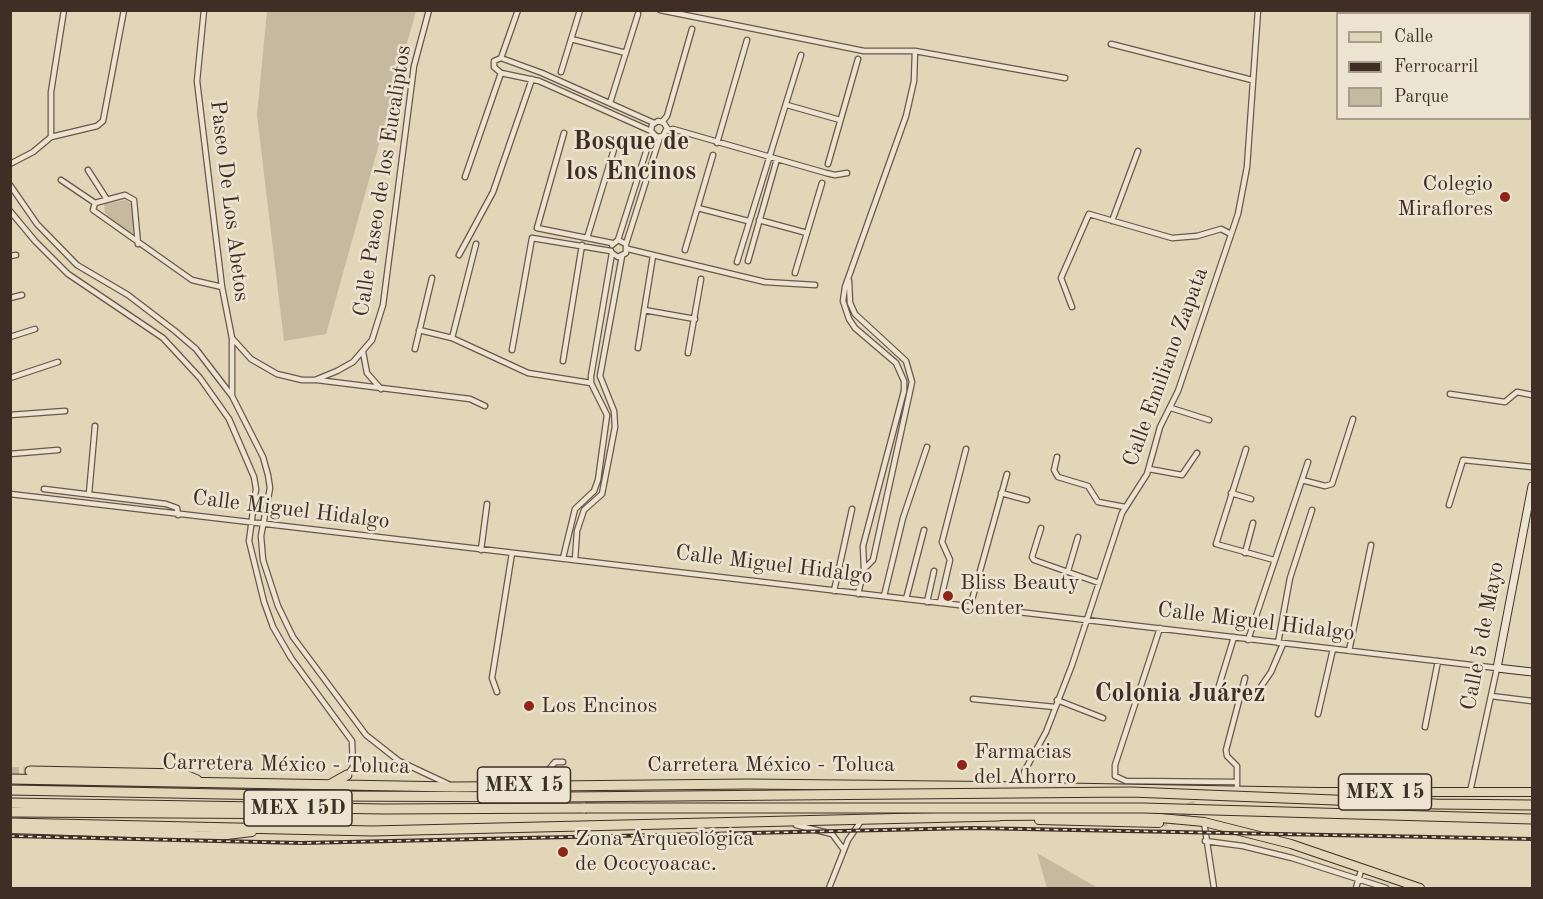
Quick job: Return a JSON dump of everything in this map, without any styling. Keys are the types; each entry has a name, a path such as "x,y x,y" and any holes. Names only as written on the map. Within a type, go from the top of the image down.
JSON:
{"highway":[{"path":"30,771 183,774 202,783"},
{"path":"330,785 347,775"},
{"name":"Carretera México - Toluca","path":"10,779 454,787 537,784 909,784 1037,787"},
{"name":"MEX 15D","path":"10,790 329,796 1131,792 1436,804 1533,805"},
{"name":"MEX 15D","path":"10,803 384,809 1143,808 1533,819"},
{"path":"10,812 318,815 384,809"},
{"name":"MEX 15","path":"10,823 394,831 999,816"}],"main road":[{"path":"1037,787 1055,784 1162,786"},
{"name":"Carretera México - Toluca","path":"1037,787 1237,785 1533,792"},
{"name":"MEX 15","path":"999,816 1128,815 1204,822 1291,844 1420,888"},
{"path":"999,816 1049,821 1159,823"},
{"path":"10,829 219,836 262,830"}],"street":[{"path":"51,137 51,92 64,10"},
{"path":"10,164 33,152 51,137 97,126 102,121 124,10"},
{"name":"Paseo De Los Abetos","path":"204,10 197,81 222,287 232,338 232,396"},
{"name":"Calle Paseo de los Eucaliptos","path":"232,338 251,358 288,378 315,380 345,367 363,352 379,325 384,305 410,88 429,10"},
{"path":"501,58 518,10"},
{"path":"561,72 580,10"},
{"path":"660,10 864,51 915,51 1065,78"},
{"name":"Calle Emiliano Zapata","path":"1026,787 1024,772 1046,732 1089,620 1125,507 1149,470 1160,427 1171,408 1232,234 1247,167 1258,10"},
{"path":"610,104 638,14"},
{"path":"660,137 532,79 501,73 493,64 496,59 501,58 654,123 662,122 667,116 692,29"},
{"path":"571,39 626,53"},
{"path":"717,143 747,40"},
{"path":"1111,44 1252,80"},
{"path":"896,363 849,319 843,301 849,275 909,106 914,81 915,51"},
{"path":"737,262 801,55"},
{"path":"828,164 858,59"},
{"path":"459,255 493,192 535,71"},
{"path":"465,177 501,73"},
{"path":"597,108 601,100"},
{"path":"787,105 840,120"},
{"path":"662,122 667,130"},
{"path":"564,132 537,228 612,243 618,240 654,123"},
{"path":"575,560 579,522 584,510 601,497 604,488 615,421 600,376 622,256 627,247 660,137 667,130 673,129 835,176 846,173"},
{"path":"588,237 615,146"},
{"path":"1112,221 1138,151"},
{"path":"685,250 713,155"},
{"path":"748,261 777,159"},
{"path":"88,170 106,198"},
{"path":"61,180 95,203"},
{"path":"795,273 822,183"},
{"path":"10,185 37,224 77,265 128,295 176,330 196,349 232,396 263,457 270,488 263,525 264,560 278,606 293,637 366,735 399,761 454,787"},
{"path":"138,244 134,200 125,195 106,198 95,203 93,210 138,244 192,280 222,287"},
{"path":"698,208 748,221"},
{"path":"10,211 35,241 68,274 142,322 184,359 229,419 250,464 256,489 249,541 254,569 273,627 291,658 352,741 353,767 347,775"},
{"path":"1072,308 1061,278 1087,216 1090,214 1172,238 1197,236 1216,229 1232,234"},
{"path":"759,220 807,233"},
{"path":"512,350 533,237 582,245 622,256"},
{"path":"618,240 627,247 653,256 765,282 815,285"},
{"path":"563,558 578,505 591,495 597,486 607,422 602,402 591,383 612,243"},
{"path":"452,338 476,244"},
{"path":"564,362 582,245"},
{"path":"638,348 653,256"},
{"path":"68,274 77,265"},
{"path":"849,275 850,303 855,314 899,352 910,369 911,392 873,560 864,568"},
{"path":"415,349 432,278"},
{"path":"688,353 701,279"},
{"path":"10,298 22,295"},
{"path":"644,310 694,319"},
{"path":"10,337 35,329"},
{"path":"419,330 452,338 528,373 591,383"},
{"path":"858,594 864,568 863,546 904,391 901,371 887,344"},
{"path":"363,352 367,373 381,389"},
{"path":"10,378 58,362"},
{"path":"315,380 470,399 485,406"},
{"path":"1450,394 1505,402 1517,392 1533,395"},
{"path":"602,402 609,399"},
{"path":"1171,408 1209,420"},
{"path":"10,415 64,411"},
{"path":"1302,480 1325,486 1332,484 1353,419"},
{"path":"89,494 95,426"},
{"path":"884,596 903,518 927,447"},
{"path":"940,603 950,557 942,542 966,449"},
{"path":"1246,449 1216,544 1274,560"},
{"path":"10,454 58,450"},
{"path":"1149,470 1182,475 1197,453"},
{"path":"1057,458 1054,470 1058,477 1088,486 1098,501 1125,507"},
{"path":"1449,505 1463,460 1533,466"},
{"path":"1248,640 1308,462"},
{"path":"970,607 1007,474"},
{"name":"Calle 5 de Mayo","path":"1470,792 1533,486"},
{"path":"256,489 270,488"},
{"path":"44,489 166,504 177,508 178,515"},
{"path":"1001,493 1027,500"},
{"path":"1231,493 1251,499"},
{"name":"Calle Miguel Hidalgo","path":"10,494 250,524 563,558 1533,672"},
{"path":"482,550 487,504"},
{"path":"834,591 852,509"},
{"path":"1260,688 1275,665 1281,643 1290,578 1312,510"},
{"path":"572,520 579,522"},
{"path":"1245,553 1253,523"},
{"path":"1041,528 1033,559 1099,583"},
{"path":"906,599 924,530"},
{"path":"1068,571 1078,537"},
{"path":"566,544 575,546"},
{"path":"1349,651 1371,545"},
{"path":"497,692 492,678 512,553"},
{"path":"927,602 934,571"},
{"path":"1160,628 1115,765 1115,776 1126,781 1237,785 1237,766 1227,756 1226,750 1245,678"},
{"path":"1218,689 1234,637"},
{"path":"1318,714 1333,650"},
{"path":"1425,727 1438,661"},
{"path":"1491,696 1533,700"},
{"path":"973,699 1055,706"},
{"path":"1058,700 1103,718"},
{"path":"537,784 555,762 563,762"},
{"path":"829,888 852,832 864,818"},
{"path":"772,820 825,830 836,837 844,850"},
{"path":"1204,822 1205,841 1214,888"},
{"path":"1205,841 1244,846 1386,888"},
{"path":"1356,888 1362,867"}],"green space":[{"path":"267,11 416,11 326,334 284,341 257,115"},
{"path":"126,200 133,205 133,235 114,223 105,213 104,204"},
{"path":"1037,853 1098,888 1047,888"}],"tunnel":[{"path":"10,772 30,771"},
{"path":"1159,823 1184,819 1191,805 1187,792"}],"railway":[{"path":"10,836 302,843 973,828 1532,839"}],"place":[{"name":"Colegio Miraflores","path":"1505,197"},
{"name":"Bliss Beauty Center","path":"948,596"},
{"name":"Los Encinos","path":"529,706"},
{"name":"Farmacias del Ahorro","path":"962,765"},
{"name":"Zona Arqueológica de Ococyoacac.","path":"563,852"}],"district":[{"name":"Bosque de los Encinos","path":"631,157"},
{"name":"Colonia Juárez","path":"1180,694"}]}
